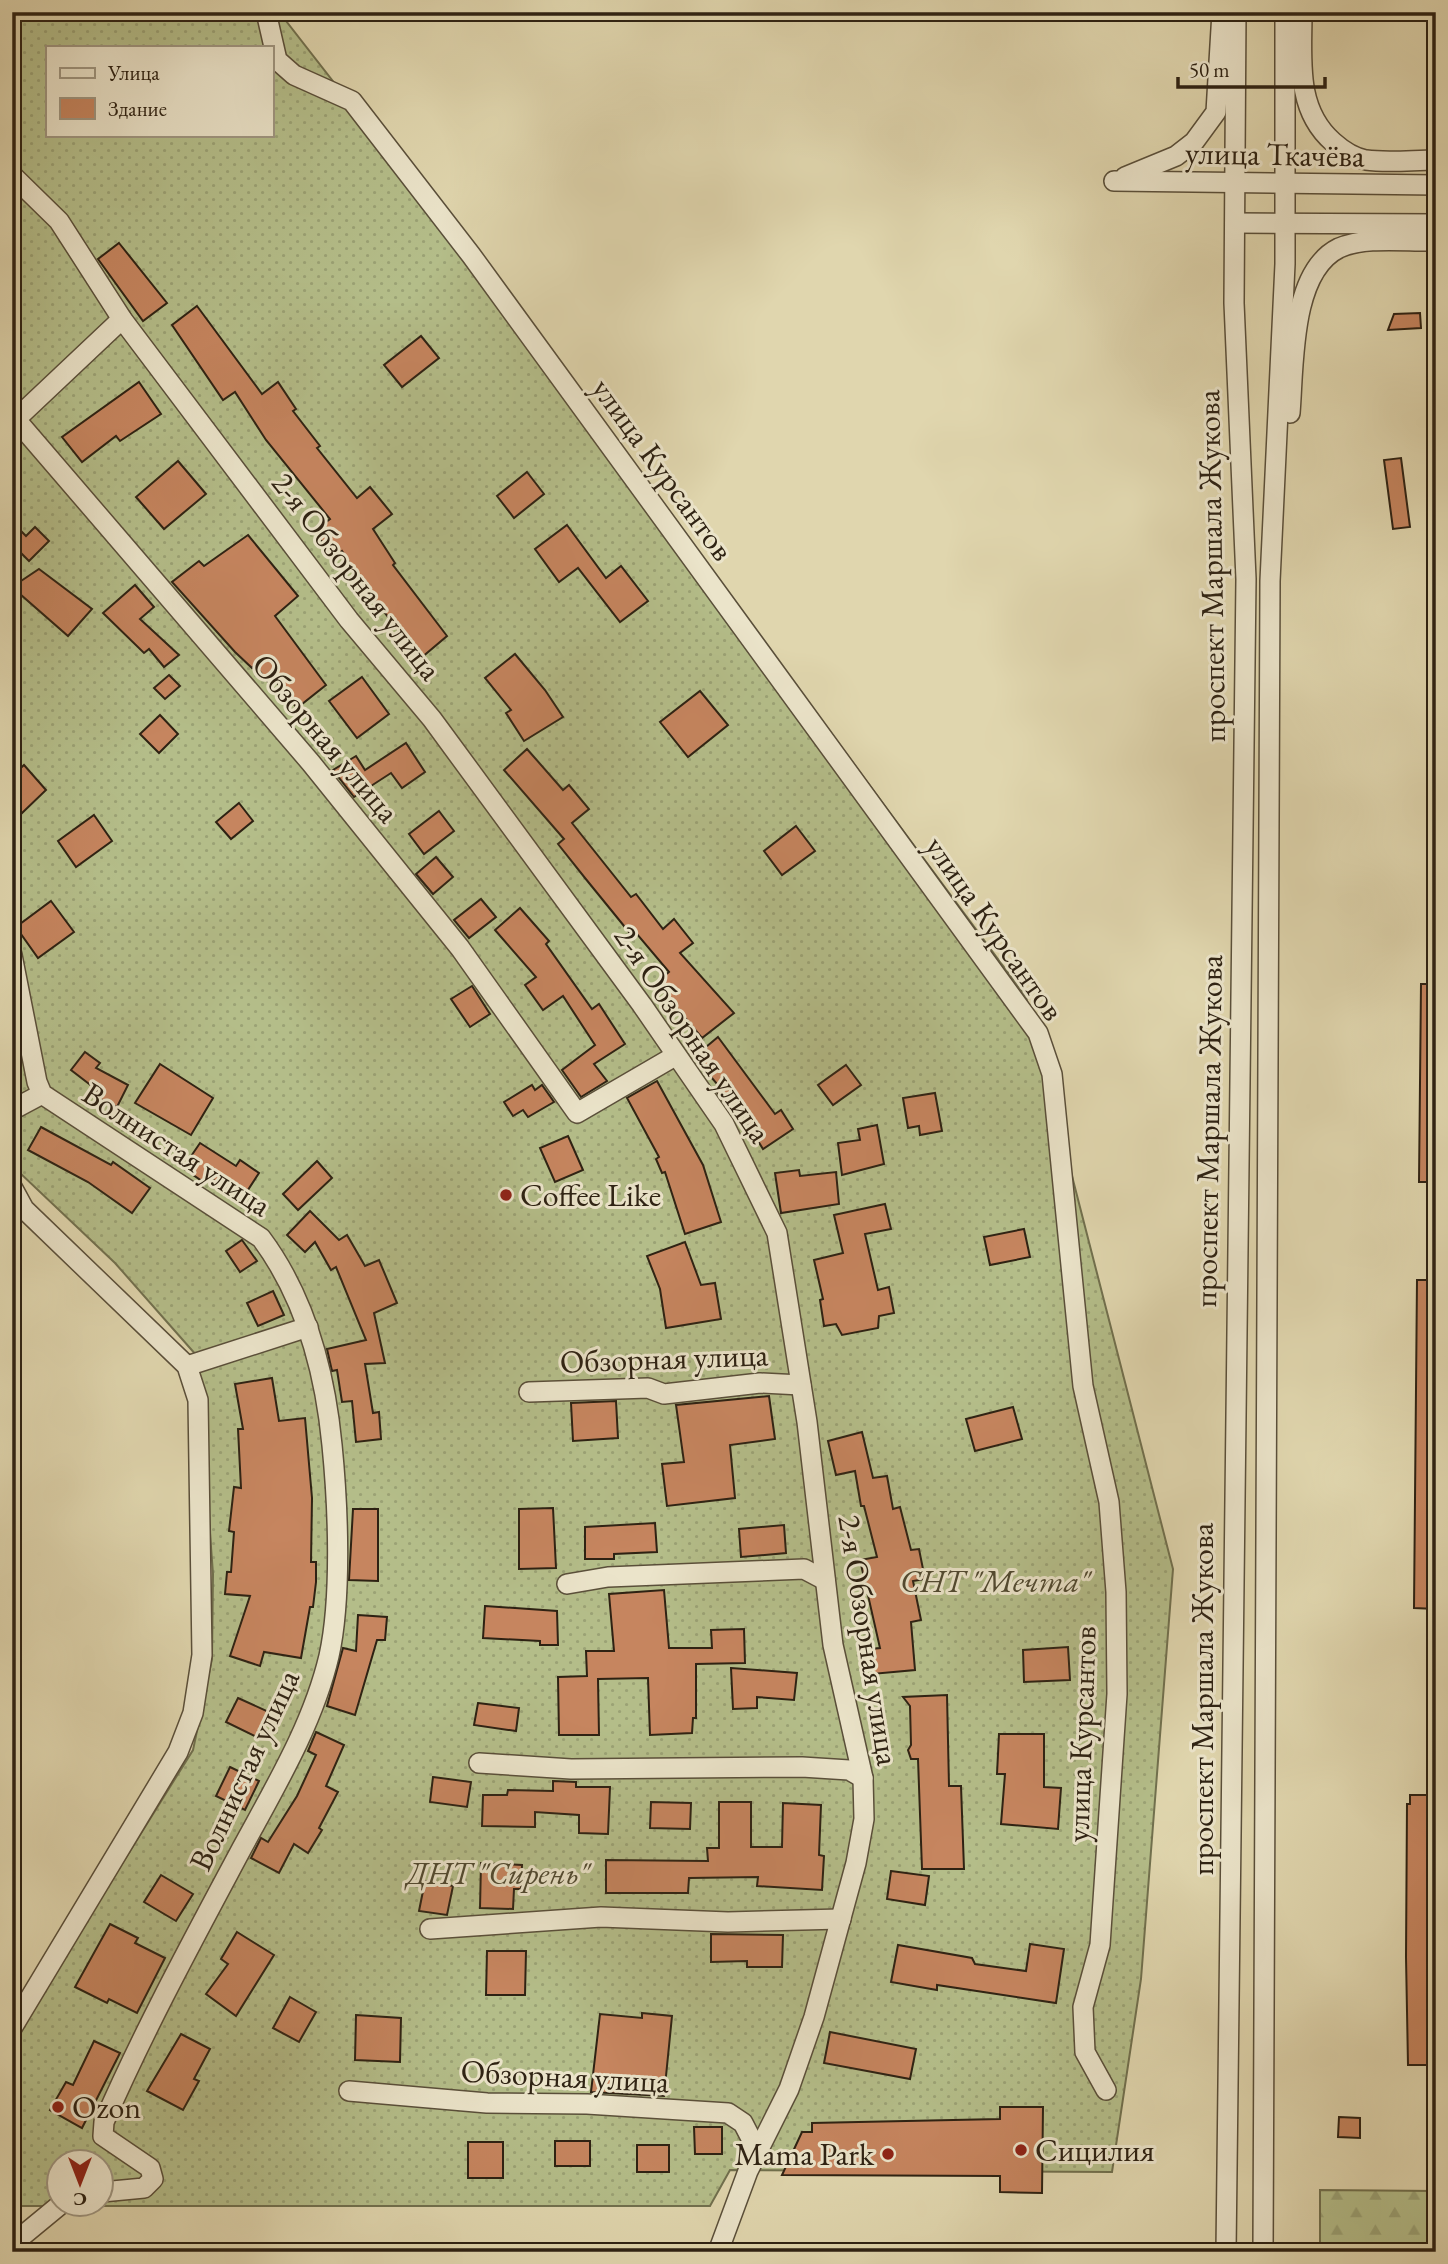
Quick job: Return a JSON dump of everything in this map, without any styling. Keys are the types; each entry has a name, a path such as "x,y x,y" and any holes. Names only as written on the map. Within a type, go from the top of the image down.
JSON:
{"street":[{"name":"улица Курсантов","path":"265,12 277,60 294,75 352,102 361,112 471,255 1038,1033 1052,1074 1083,1386 1109,1502 1116,1592 1117,1694 1100,1945 1083,2007 1085,2052 1106,2090"},
{"name":"улица Ткачёва","path":"1222,12 1219,97 1216,112 1206,130 1177,156 1114,181 1436,185"},
{"name":"проспект Маршала Жукова","path":"1226,2252 1246,579 1234,303 1236,12"},
{"name":"проспект Маршала Жукова","path":"1263,2252 1270,581 1285,264 1285,12"},
{"path":"1302,12 1302,80 1307,104 1315,123 1326,136 1352,156 1366,160 1436,160"},
{"name":"2-я Обзорная улица","path":"12,175 59,221 122,319 349,620 432,719 642,1005 724,1124 777,1233 801,1385 833,1645 863,1778 864,1819 841,1919 814,2017 789,2089 758,2152 718,2252"},
{"path":"1235,223 1436,225"},
{"path":"1277,449 1288,433 1301,303 1309,280 1322,260 1338,249 1358,244 1436,242"},
{"path":"14,417 122,319"},
{"name":"Обзорная улица","path":"14,417 311,763 460,948 577,1113 675,1055"},
{"name":"Волнистая улица","path":"12,956 37,1082 42,1094 261,1238 283,1267 308,1327 328,1407 336,1485 336,1577 329,1654 312,1710 183,1960 104,2122 103,2136 150,2168 153,2179 144,2188 116,2191"},
{"path":"12,1110 42,1094"},
{"path":"12,1187 24,1209 187,1366 198,1400 202,1655 193,1713 178,1752 12,2028"},
{"path":"187,1366 308,1327"},
{"name":"Обзорная улица","path":"529,1392 648,1388 664,1394 760,1383 801,1385"},
{"path":"566,1584 608,1577 804,1569 825,1580"},
{"path":"479,1763 570,1769 802,1767 849,1770 863,1778"},
{"path":"430,1929 601,1917 728,1922 841,1919"},
{"name":"Обзорная улица","path":"349,2091 487,2103 587,2104 728,2113 743,2123 758,2152"},
{"path":"23,2241 47,2218"}],"green space":[{"path":"12,12 279,12 646,483 1026,997 1173,1569 1141,1979 1112,2172 730,2170 710,2206 116,2206 116,2148 46,2148 46,2206 12,2206 12,2040 193,1750 212,1659 213,1574 197,1356 115,1263 21,1174 12,1152"},
{"path":"1320,2190 1436,2191 1436,2252 1320,2252"}],"building":[{"path":"119,243 167,303 143,321 98,259"},
{"path":"197,306 262,394 278,382 296,409 293,411 320,446 317,448 357,498 370,487 392,514 373,529 395,563 393,565 447,636 421,658 368,592 342,551 334,557 314,531 330,519 266,440 235,392 223,400 172,325"},
{"path":"1420,313 1421,328 1388,330 1394,314"},
{"path":"421,336 439,358 402,387 384,365"},
{"path":"139,382 161,414 120,441 116,436 82,462 62,437"},
{"path":"1401,458 1410,527 1393,529 1384,460"},
{"path":"178,461 206,494 164,529 136,497"},
{"path":"527,472 544,494 514,518 497,496"},
{"path":"12,522 26,536 35,527 49,541 29,561 12,544"},
{"path":"567,525 606,578 621,566 648,601 620,622 578,568 559,582 535,549"},
{"path":"248,535 298,596 275,616 326,685 297,708 273,678 268,682 255,665 252,668 235,652 172,582 199,561 204,566"},
{"path":"39,569 92,609 68,636 12,587"},
{"path":"135,585 154,607 140,619 179,655 164,667 149,649 144,653 103,613"},
{"path":"515,654 563,717 524,741 506,713 511,710 485,678"},
{"path":"169,675 180,686 165,699 154,688"},
{"path":"362,677 389,714 357,738 329,701"},
{"path":"700,691 728,725 688,757 660,722"},
{"path":"160,715 178,734 159,753 140,734"},
{"path":"406,743 425,772 402,788 391,773 354,797 333,770 356,756 365,770"},
{"path":"527,749 563,790 569,785 589,809 572,823 631,897 636,894 663,929 674,919 693,943 680,953 734,1013 702,1038 656,983 669,972 637,934 633,937 558,844 564,839 504,770"},
{"path":"24,765 46,790 21,814 12,804 12,776"},
{"path":"239,803 253,821 231,839 216,822"},
{"path":"439,811 454,831 424,854 409,834"},
{"path":"94,815 112,841 76,867 58,841"},
{"path":"796,826 815,851 782,875 764,851"},
{"path":"436,857 453,877 433,894 416,874"},
{"path":"481,899 496,917 469,938 454,920"},
{"path":"51,901 74,932 38,958 16,927"},
{"path":"520,908 549,941 546,944 592,1009 599,1004 625,1044 594,1064 607,1081 581,1097 562,1070 595,1045 563,996 543,1010 525,985 536,977 495,930"},
{"path":"1421,984 1436,984 1436,1182 1419,1182"},
{"path":"472,986 490,1014 470,1027 451,999"},
{"path":"718,1037 775,1114 781,1110 793,1129 763,1149 739,1110 732,1114 714,1088 718,1085 694,1057"},
{"path":"85,1052 100,1063 96,1068 128,1085 117,1107 94,1096 97,1090 71,1070"},
{"path":"160,1064 213,1098 191,1135 135,1103"},
{"path":"846,1065 861,1085 833,1105 818,1085"},
{"path":"657,1081 703,1165 721,1222 685,1234 665,1172 662,1173 656,1159 659,1157 627,1098"},
{"path":"532,1085 535,1090 542,1085 554,1102 528,1117 523,1110 513,1116 504,1102"},
{"path":"935,1093 942,1131 920,1135 919,1126 908,1128 903,1098"},
{"path":"877,1125 884,1164 842,1175 838,1143 860,1140 858,1129"},
{"path":"41,1127 111,1165 113,1162 150,1188 132,1213 88,1182 28,1150"},
{"path":"568,1136 583,1170 555,1182 540,1148"},
{"path":"200,1143 236,1166 240,1160 259,1173 242,1199 206,1175 202,1181 183,1168"},
{"path":"317,1161 332,1178 298,1210 283,1194"},
{"path":"799,1170 800,1176 836,1172 839,1204 781,1213 775,1173"},
{"path":"885,1204 891,1229 865,1234 878,1290 889,1287 894,1313 879,1316 878,1328 842,1335 836,1324 824,1326 820,1300 823,1299 814,1260 843,1253 834,1215"},
{"path":"310,1211 339,1240 347,1235 365,1266 379,1260 397,1303 374,1313 385,1363 365,1364 373,1413 379,1412 381,1439 356,1442 352,1401 342,1402 337,1370 332,1371 327,1349 366,1340 336,1267 331,1270 315,1242 305,1252 287,1235"},
{"path":"1024,1229 1030,1257 990,1265 984,1237"},
{"path":"242,1240 257,1261 240,1272 226,1251"},
{"path":"685,1242 701,1285 715,1283 721,1319 666,1328 660,1289 647,1256"},
{"path":"1417,1280 1436,1280 1436,1609 1414,1608"},
{"path":"273,1291 284,1315 258,1326 247,1303"},
{"path":"272,1378 279,1421 305,1418 312,1498 311,1562 316,1562 316,1582 301,1658 264,1652 260,1666 230,1656 250,1596 225,1594 227,1572 231,1572 234,1532 229,1531 234,1487 241,1488 238,1429 243,1429 235,1384"},
{"path":"769,1396 775,1439 730,1445 735,1498 667,1506 662,1464 684,1462 676,1405"},
{"path":"616,1401 618,1438 573,1441 571,1403"},
{"path":"1013,1407 1022,1439 975,1451 966,1419"},
{"path":"862,1432 873,1478 887,1476 893,1509 900,1507 911,1550 919,1549 925,1579 913,1581 921,1620 911,1622 915,1670 872,1674 870,1649 880,1648 860,1560 877,1557 864,1506 861,1506 855,1471 836,1475 828,1441"},
{"path":"553,1508 556,1568 519,1569 519,1509"},
{"path":"353,1509 378,1509 378,1581 349,1580"},
{"path":"655,1523 657,1552 614,1554 614,1559 585,1559 585,1527"},
{"path":"784,1525 786,1553 741,1557 739,1529"},
{"path":"664,1590 669,1648 712,1648 711,1630 744,1629 745,1663 696,1664 696,1718 693,1718 692,1733 650,1735 648,1678 598,1679 599,1735 559,1735 558,1677 587,1676 586,1651 614,1651 609,1594"},
{"path":"485,1606 557,1611 558,1645 540,1645 540,1641 483,1638"},
{"path":"358,1615 387,1617 385,1640 377,1640 355,1715 327,1706 343,1648 356,1651"},
{"path":"1068,1647 1070,1680 1024,1682 1023,1650"},
{"path":"731,1668 797,1673 794,1700 757,1697 757,1708 733,1709"},
{"path":"947,1695 949,1786 961,1786 964,1869 922,1869 918,1759 911,1759 908,1750 911,1745 910,1706 903,1697"},
{"path":"238,1698 271,1713 259,1738 226,1722"},
{"path":"478,1703 519,1708 516,1731 474,1725"},
{"path":"316,1732 344,1745 326,1786 338,1792 319,1828 322,1830 308,1853 294,1844 279,1873 251,1858 261,1838 268,1842 297,1796 316,1755 308,1751"},
{"path":"999,1734 1044,1734 1044,1787 1061,1788 1058,1829 1001,1824 1005,1774 997,1774"},
{"path":"230,1767 259,1781 245,1810 216,1796"},
{"path":"433,1777 471,1782 467,1807 430,1802"},
{"path":"553,1781 576,1782 576,1787 610,1787 608,1834 579,1833 579,1815 535,1812 535,1827 482,1826 483,1795 507,1795 508,1790 553,1791"},
{"path":"1410,1795 1436,1795 1436,2065 1408,2065 1407,1804 1410,1804"},
{"path":"651,1802 691,1803 690,1829 650,1828"},
{"path":"719,1802 751,1802 751,1847 782,1847 783,1803 821,1805 819,1855 824,1856 822,1890 757,1886 758,1877 689,1878 688,1893 606,1893 606,1860 708,1861 707,1848 719,1848"},
{"path":"481,1863 522,1865 521,1889 514,1889 513,1909 480,1908"},
{"path":"891,1871 929,1876 925,1905 887,1899"},
{"path":"161,1875 193,1894 176,1921 144,1902"},
{"path":"425,1881 453,1886 447,1915 419,1911"},
{"path":"110,1924 138,1938 135,1943 165,1958 137,2013 109,1999 107,2003 75,1987"},
{"path":"237,1932 274,1955 236,2016 206,1994 228,1964 221,1959"},
{"path":"711,1934 783,1935 782,1967 747,1967 747,1961 711,1962"},
{"path":"1030,1944 1064,1949 1056,2003 937,1985 937,1990 891,1982 898,1945 972,1958 975,1964 1026,1971"},
{"path":"487,1951 526,1951 525,1995 486,1995"},
{"path":"290,1997 316,2012 299,2042 273,2028"},
{"path":"642,2013 672,2016 664,2096 591,2092 600,2014 642,2018"},
{"path":"356,2015 401,2018 400,2062 355,2060"},
{"path":"830,2032 916,2049 910,2079 824,2063"},
{"path":"181,2034 210,2049 194,2079 199,2081 183,2110 147,2091"},
{"path":"94,2041 120,2053 82,2128 50,2110 66,2082 73,2085"},
{"name":"Mama Park","path":"1000,2107 1043,2107 1042,2193 1000,2192 1000,2176 782,2175 802,2132 812,2132 812,2123 1000,2119"},
{"path":"1339,2117 1360,2118 1360,2138 1338,2137"},
{"path":"694,2127 722,2127 722,2154 695,2154"},
{"path":"555,2141 590,2141 590,2166 555,2166"},
{"path":"468,2142 503,2142 503,2178 468,2178"},
{"path":"637,2145 669,2145 669,2172 637,2172"}],"place":[{"name":"Coffee Like","path":"506,1195"},
{"name":"Ozon","path":"58,2107"},
{"name":"Сицилия","path":"1021,2150"},
{"name":"Mama Park","path":"888,2154"}],"park label":[{"name":"СНТ \"Мечта\"","path":"995,1581"},
{"name":"ДНТ \"Сирень\"","path":"498,1873"}]}
